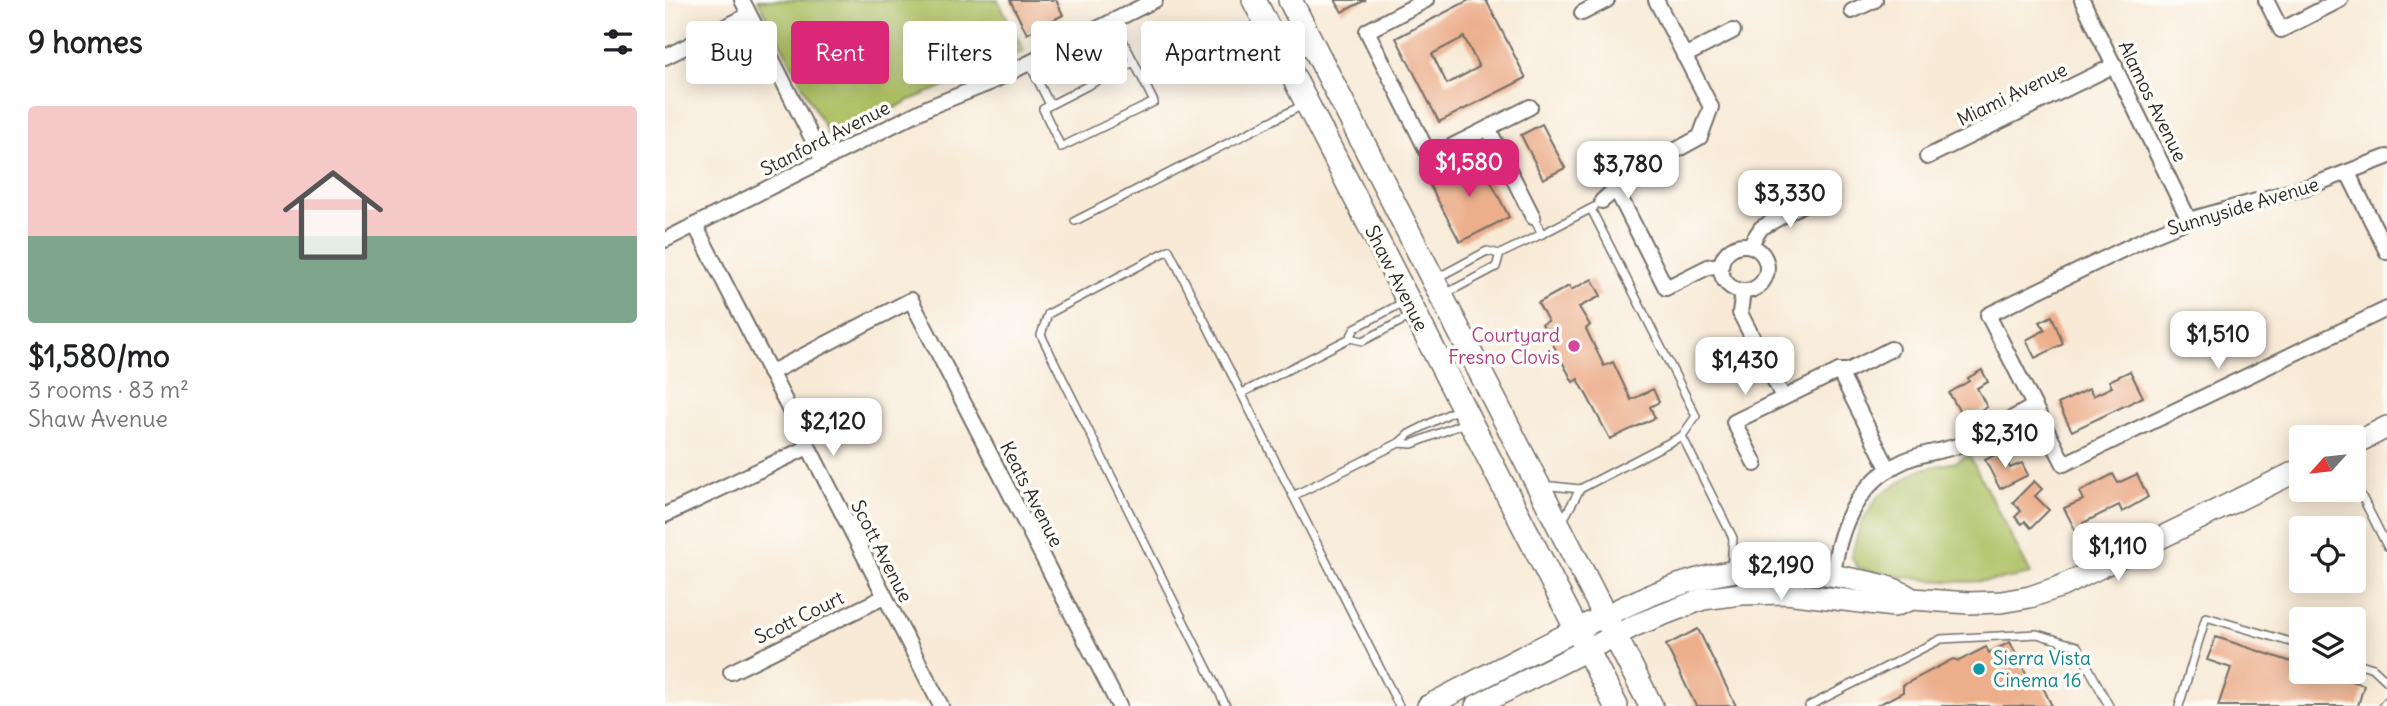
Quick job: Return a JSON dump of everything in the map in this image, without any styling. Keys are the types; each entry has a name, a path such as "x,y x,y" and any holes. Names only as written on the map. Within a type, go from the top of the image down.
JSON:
{"main road":[{"name":"Shaw Avenue","path":"1254,0 1616,706"},
{"path":"1273,0 1303,56 1340,96"},
{"name":"Shaw Avenue","path":"1290,0 1651,706"},
{"path":"1307,103 1370,193 1417,285 1425,292 1437,288"},
{"path":"1411,307 1422,301 1430,307 1482,409 1537,485"},
{"path":"2366,438 2387,427"},
{"path":"1703,599 1763,592 1809,594 1894,606 1912,599 1969,603 2030,597 2062,586 2289,475"},
{"path":"1428,706 1582,640 1676,586 1731,573 1756,569 1833,575 1897,588 1912,599"},
{"path":"1610,626 1661,614 1748,583 1774,581 1819,584 1825,583 1833,575"},
{"path":"1476,706 1582,640"}],"street":[{"path":"742,0 823,160"},
{"name":"Stanford Avenue","path":"1114,21 1155,0"},
{"path":"1425,0 1367,31 1430,157 1530,107"},
{"path":"1582,13 1607,0"},
{"path":"1597,205 1631,175 1700,137 1711,107 1655,0"},
{"path":"1851,11 1875,0"},
{"name":"Alamos Avenue","path":"2082,0 2189,220"},
{"path":"2266,0 2280,30 2340,0"},
{"path":"665,57 750,15"},
{"path":"1684,56 1733,31"},
{"name":"Stanford Avenue","path":"665,240 929,107 987,84 1029,63"},
{"name":"Miami Avenue","path":"1927,158 2115,65"},
{"path":"1488,128 1533,218"},
{"name":"Sunnyside Avenue","path":"2034,406 1988,315 2189,220 2348,173 2387,157"},
{"path":"2348,173 2387,252"},
{"path":"1616,188 1666,288 1708,267 1720,265"},
{"path":"1750,245 1761,228 1814,198"},
{"name":"Scott Avenue","path":"695,225 941,706"},
{"path":"1750,245 1763,255 1767,271 1761,283 1749,290 1736,290 1724,281 1720,265 1734,246 1750,245"},
{"path":"1743,291 1740,313 1783,397"},
{"name":"Keats Avenue","path":"770,373 911,300 1119,706"},
{"path":"1833,575 1836,546 1856,502 1870,485 1903,461 1976,438 2034,406 2064,464 2387,309"},
{"path":"1755,464 1734,422 1891,349"},
{"path":"1839,371 1889,470"},
{"path":"665,515 808,447"},
{"name":"Scott Court","path":"731,672 884,597"}],"lane":[{"path":"1127,48 1154,102 1061,146 1043,109 1134,62"},
{"path":"1029,63 1050,105"},
{"path":"1075,221 1307,103"},
{"path":"1437,288 1487,251 1500,254 1597,205 1696,416 1682,436 1580,489 1537,485"},
{"path":"1533,218 1542,234"},
{"path":"1226,706 1041,335 1048,314 1170,250 1399,706"},
{"path":"1437,288 1496,267 1500,254"},
{"path":"1242,393 1350,338 1355,328 1411,307"},
{"path":"1350,338 1363,341 1411,307"},
{"path":"1293,496 1399,443 1409,434 1466,414"},
{"path":"1399,443 1412,444 1466,414"},
{"path":"1682,436 1733,538 1731,573"},
{"path":"1559,528 1580,489"},
{"path":"2365,502 2387,546"},
{"path":"2179,706 2206,617 2289,641"},
{"path":"1809,706 1941,639 2037,634 2077,646 2109,706"},
{"path":"2366,666 2373,668 2387,681"},
{"path":"2383,706 2387,701"}],"green space":[{"path":"758,0 998,0 1009,21 903,21 903,84 950,84 910,100 837,138 829,136 802,84 889,84 889,21 791,21 791,63 777,36 777,21 769,21"},
{"path":"1017,37 1024,51 1017,54"},
{"path":"1969,455 2031,574 1966,582 1923,579 1858,568 1851,556 1861,523 1878,496 1921,469 1956,462"}],"building":[{"path":"1010,0 1056,0 1063,15 1052,21 1031,21 1031,32 1027,34"},
{"path":"1335,0 1366,0 1342,12"},
{"path":"1469,0 1486,0 1526,78 1439,122 1396,38","holes":["1464,37 1479,67 1447,84 1432,54"]},
{"path":"1542,124 1565,168 1543,179 1521,135"},
{"path":"1478,156 1509,217 1460,242 1428,182"},
{"name":"Courtyard Fresno Clovis","path":"1592,279 1601,296 1579,307 1590,325 1586,329 1604,366 1613,362 1631,400 1653,389 1659,402 1650,407 1655,418 1610,439 1578,379 1573,382 1542,324 1548,321 1538,303 1569,286 1571,290"},
{"path":"2052,316 2063,344 2035,358 2026,340 2045,330 2040,322"},
{"path":"1982,370 1988,382 1977,388 1987,407 1964,419 1949,393"},
{"path":"2130,371 2143,397 2072,431 2058,404 2089,389 2093,396 2112,387 2109,381"},
{"path":"2002,451 2010,468 2022,463 2028,475 2000,489 1985,460"},
{"path":"2113,474 2118,483 2137,474 2148,497 2122,512 2119,505 2083,523 2085,528 2076,532 2064,508 2083,500 2079,492"},
{"path":"2034,481 2042,489 2035,496 2049,510 2031,528 2025,521 2022,524 2015,517 2021,511 2013,502"},
{"path":"1698,629 1736,706 1696,706 1666,645"},
{"path":"2216,637 2289,661 2289,684 2364,685 2358,706 2218,706 2231,668 2207,660"},
{"name":"Sierra Vista Cinema 16","path":"2010,642 2029,680 2037,675 2052,706 1876,706 1903,692 1903,685 1953,659 1959,661 1986,647 1989,653"}],"place":[{"name":"Courtyard Fresno Clovis","path":"1574,346"},
{"name":"Sierra Vista Cinema 16","path":"1979,669"}]}
